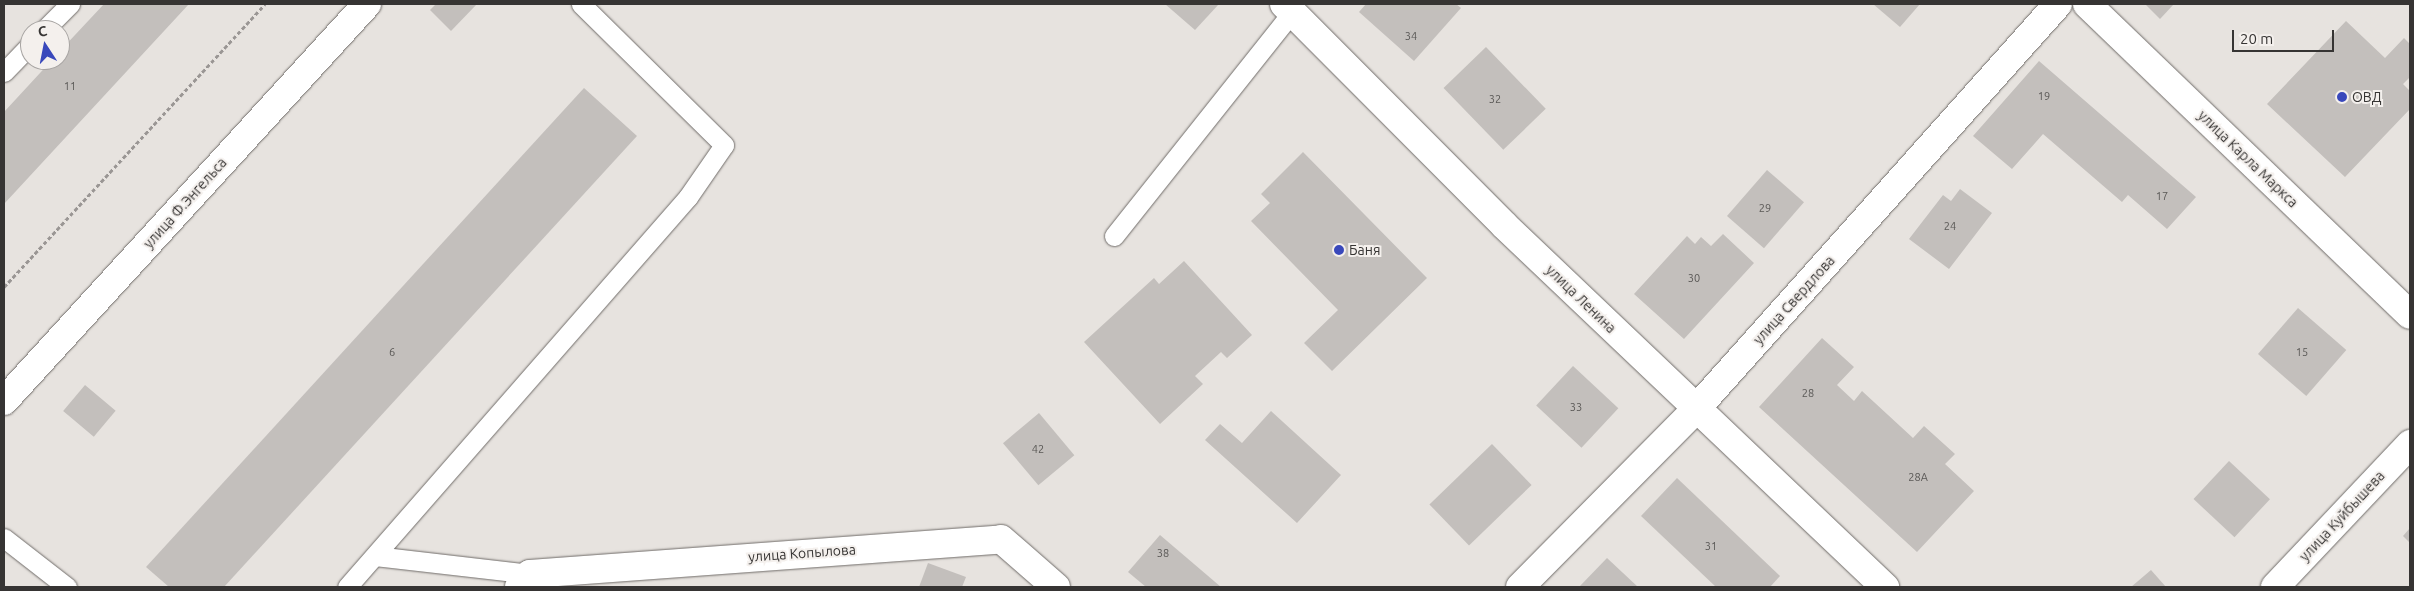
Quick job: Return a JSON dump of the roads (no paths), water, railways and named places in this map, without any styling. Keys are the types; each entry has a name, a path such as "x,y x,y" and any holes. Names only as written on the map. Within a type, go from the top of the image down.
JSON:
{"street":[{"name":"улица Ф.Энгельса","path":"4,401 367,4"},
{"name":"улица Свердлова","path":"1520,587 1696,409 2058,4"},
{"name":"улица Карла Маркса","path":"2087,4 2410,315"},
{"name":"улица Ленина","path":"1292,6 1504,225 1885,587"},
{"name":"улица Куйбышева","path":"2274,587 2410,444"},
{"name":"улица Копылова","path":"525,580 1000,539 1056,587"}],"lane":[{"path":"54,20 70,4"},
{"path":"347,587 688,197 724,144 581,4"},
{"path":"1114,236 1292,6"},
{"path":"4,72 20,55"},
{"path":"4,538 67,587"},
{"path":"375,556 525,580"}],"place":[{"name":"ОВД","path":"2342,97"},
{"name":"Баня","path":"1339,250"}]}
